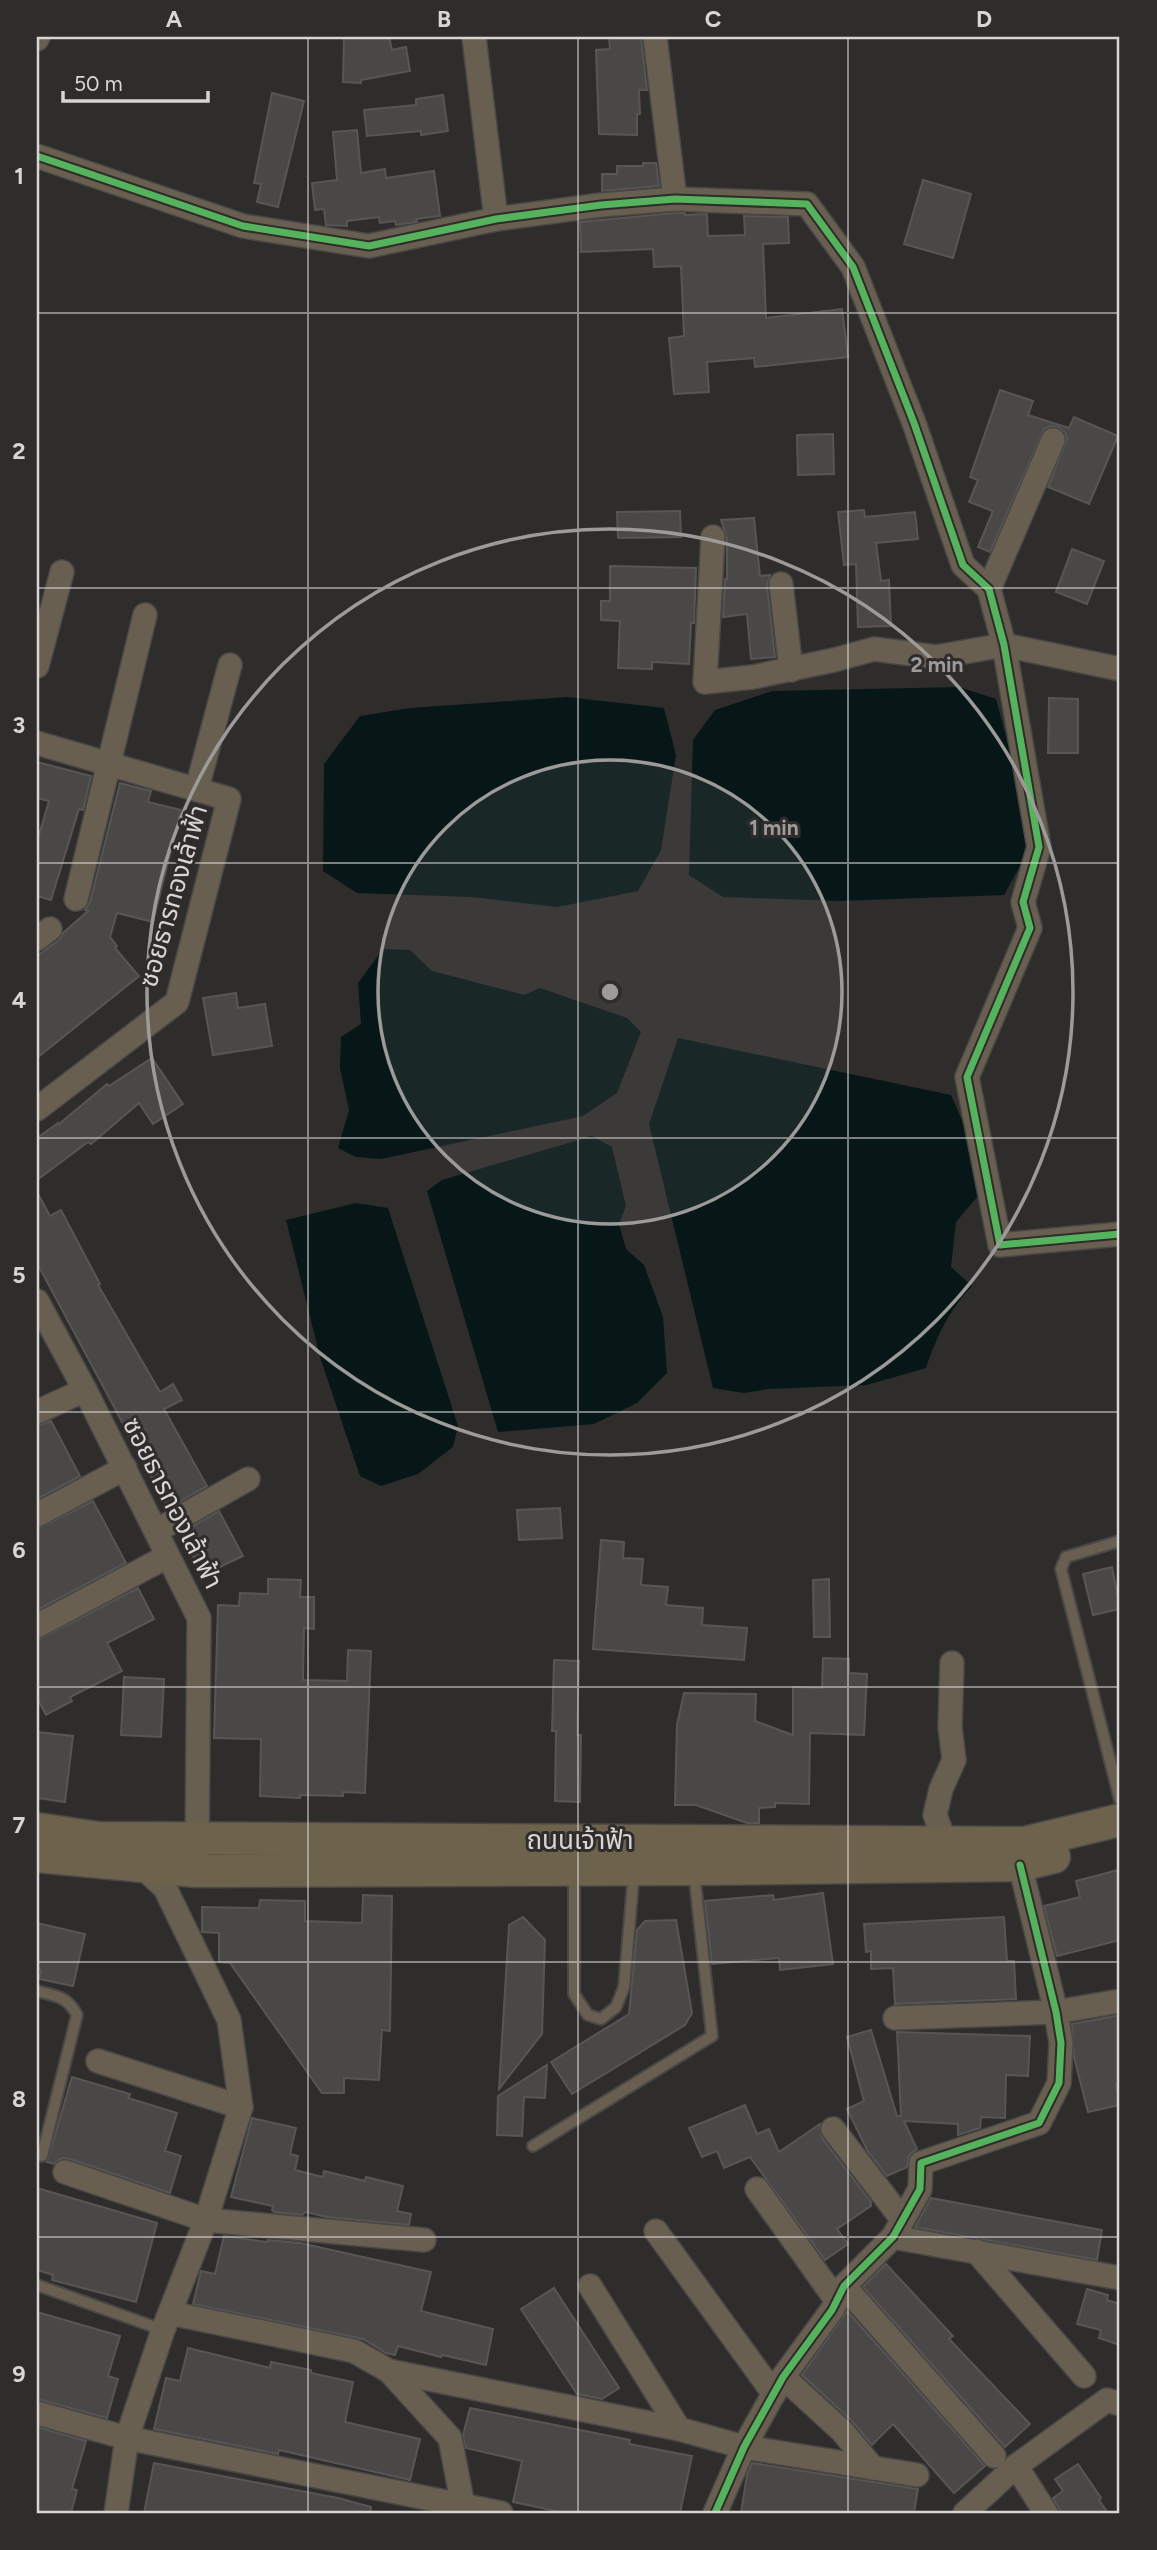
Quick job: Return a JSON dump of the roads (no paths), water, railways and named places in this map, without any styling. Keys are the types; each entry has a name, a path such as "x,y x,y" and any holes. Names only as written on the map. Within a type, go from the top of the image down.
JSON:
{"main road":[{"name":"ถนนเจ้าฟ้า","path":"37,1829 98,1838 1024,1843 1120,1821"},
{"name":"ถนนเจ้าฟ้า","path":"37,1856 196,1871 693,1869 1020,1865 1120,1843"}],"street":[{"path":"474,37 496,219"},
{"path":"655,37 675,199"},
{"path":"37,156 243,226 369,246 496,219 601,205 675,199 807,204 853,267 914,423 962,565 989,589 1004,645 1039,847 1023,902 1030,928 967,1076 1000,1245 1120,1234"},
{"path":"989,589 1053,440"},
{"path":"713,537 705,682 791,670 874,649 936,657 1004,645 1120,669"},
{"path":"37,666 62,572"},
{"path":"781,584 791,670"},
{"path":"76,899 145,615"},
{"path":"37,743 197,788 230,665"},
{"name":"ซอยธารทองเล้าฟ้า","path":"37,1109 177,1002 229,799 197,788"},
{"name":"ซอยธารทองเล้าฟ้า","path":"37,1301 125,1468 199,1618 196,1871"},
{"path":"37,1412 85,1390"},
{"path":"37,1515 125,1468"},
{"path":"156,1531 248,1479"},
{"path":"37,1626 168,1556"},
{"path":"945,1842 935,1815 941,1788 954,1760 950,1727 952,1663"},
{"path":"116,2513 127,2438 166,2321 206,2220 241,2107 229,2020 165,1888 140,1865"},
{"path":"715,2513 744,2447 778,2385 841,2294 897,2228 920,2189 921,2163 1039,2123 1059,2082 1061,2043 1056,2012 1020,1865"},
{"path":"895,2018 1056,2012 1120,2001"},
{"path":"98,2061 241,2107"},
{"path":"833,2129 897,2228 976,2251 1120,2277"},
{"path":"65,2172 206,2220 424,2240"},
{"path":"757,2189 841,2294 994,2456"},
{"path":"656,2231 778,2385 842,2431 873,2468"},
{"path":"976,2251 1084,2376"},
{"path":"590,2286 679,2429"},
{"path":"166,2321 354,2351 389,2371 450,2438 463,2506"},
{"path":"389,2371 679,2429 744,2447 917,2475"},
{"path":"965,2513 1016,2466 1107,2400 1120,2404"},
{"path":"37,2413 127,2438 500,2513"},
{"path":"1016,2466 1046,2513"}],"lane":[{"path":"1120,1541 1066,1557 1061,1569 1120,1800"},
{"path":"574,1870 573,1994 587,2015 601,2019 616,2007 624,1987 635,1869"},
{"path":"533,2146 712,2036 693,1869"},
{"path":"37,1992 61,1997 71,2004 77,2015 42,2156"},
{"path":"37,2285 166,2321"}]}
